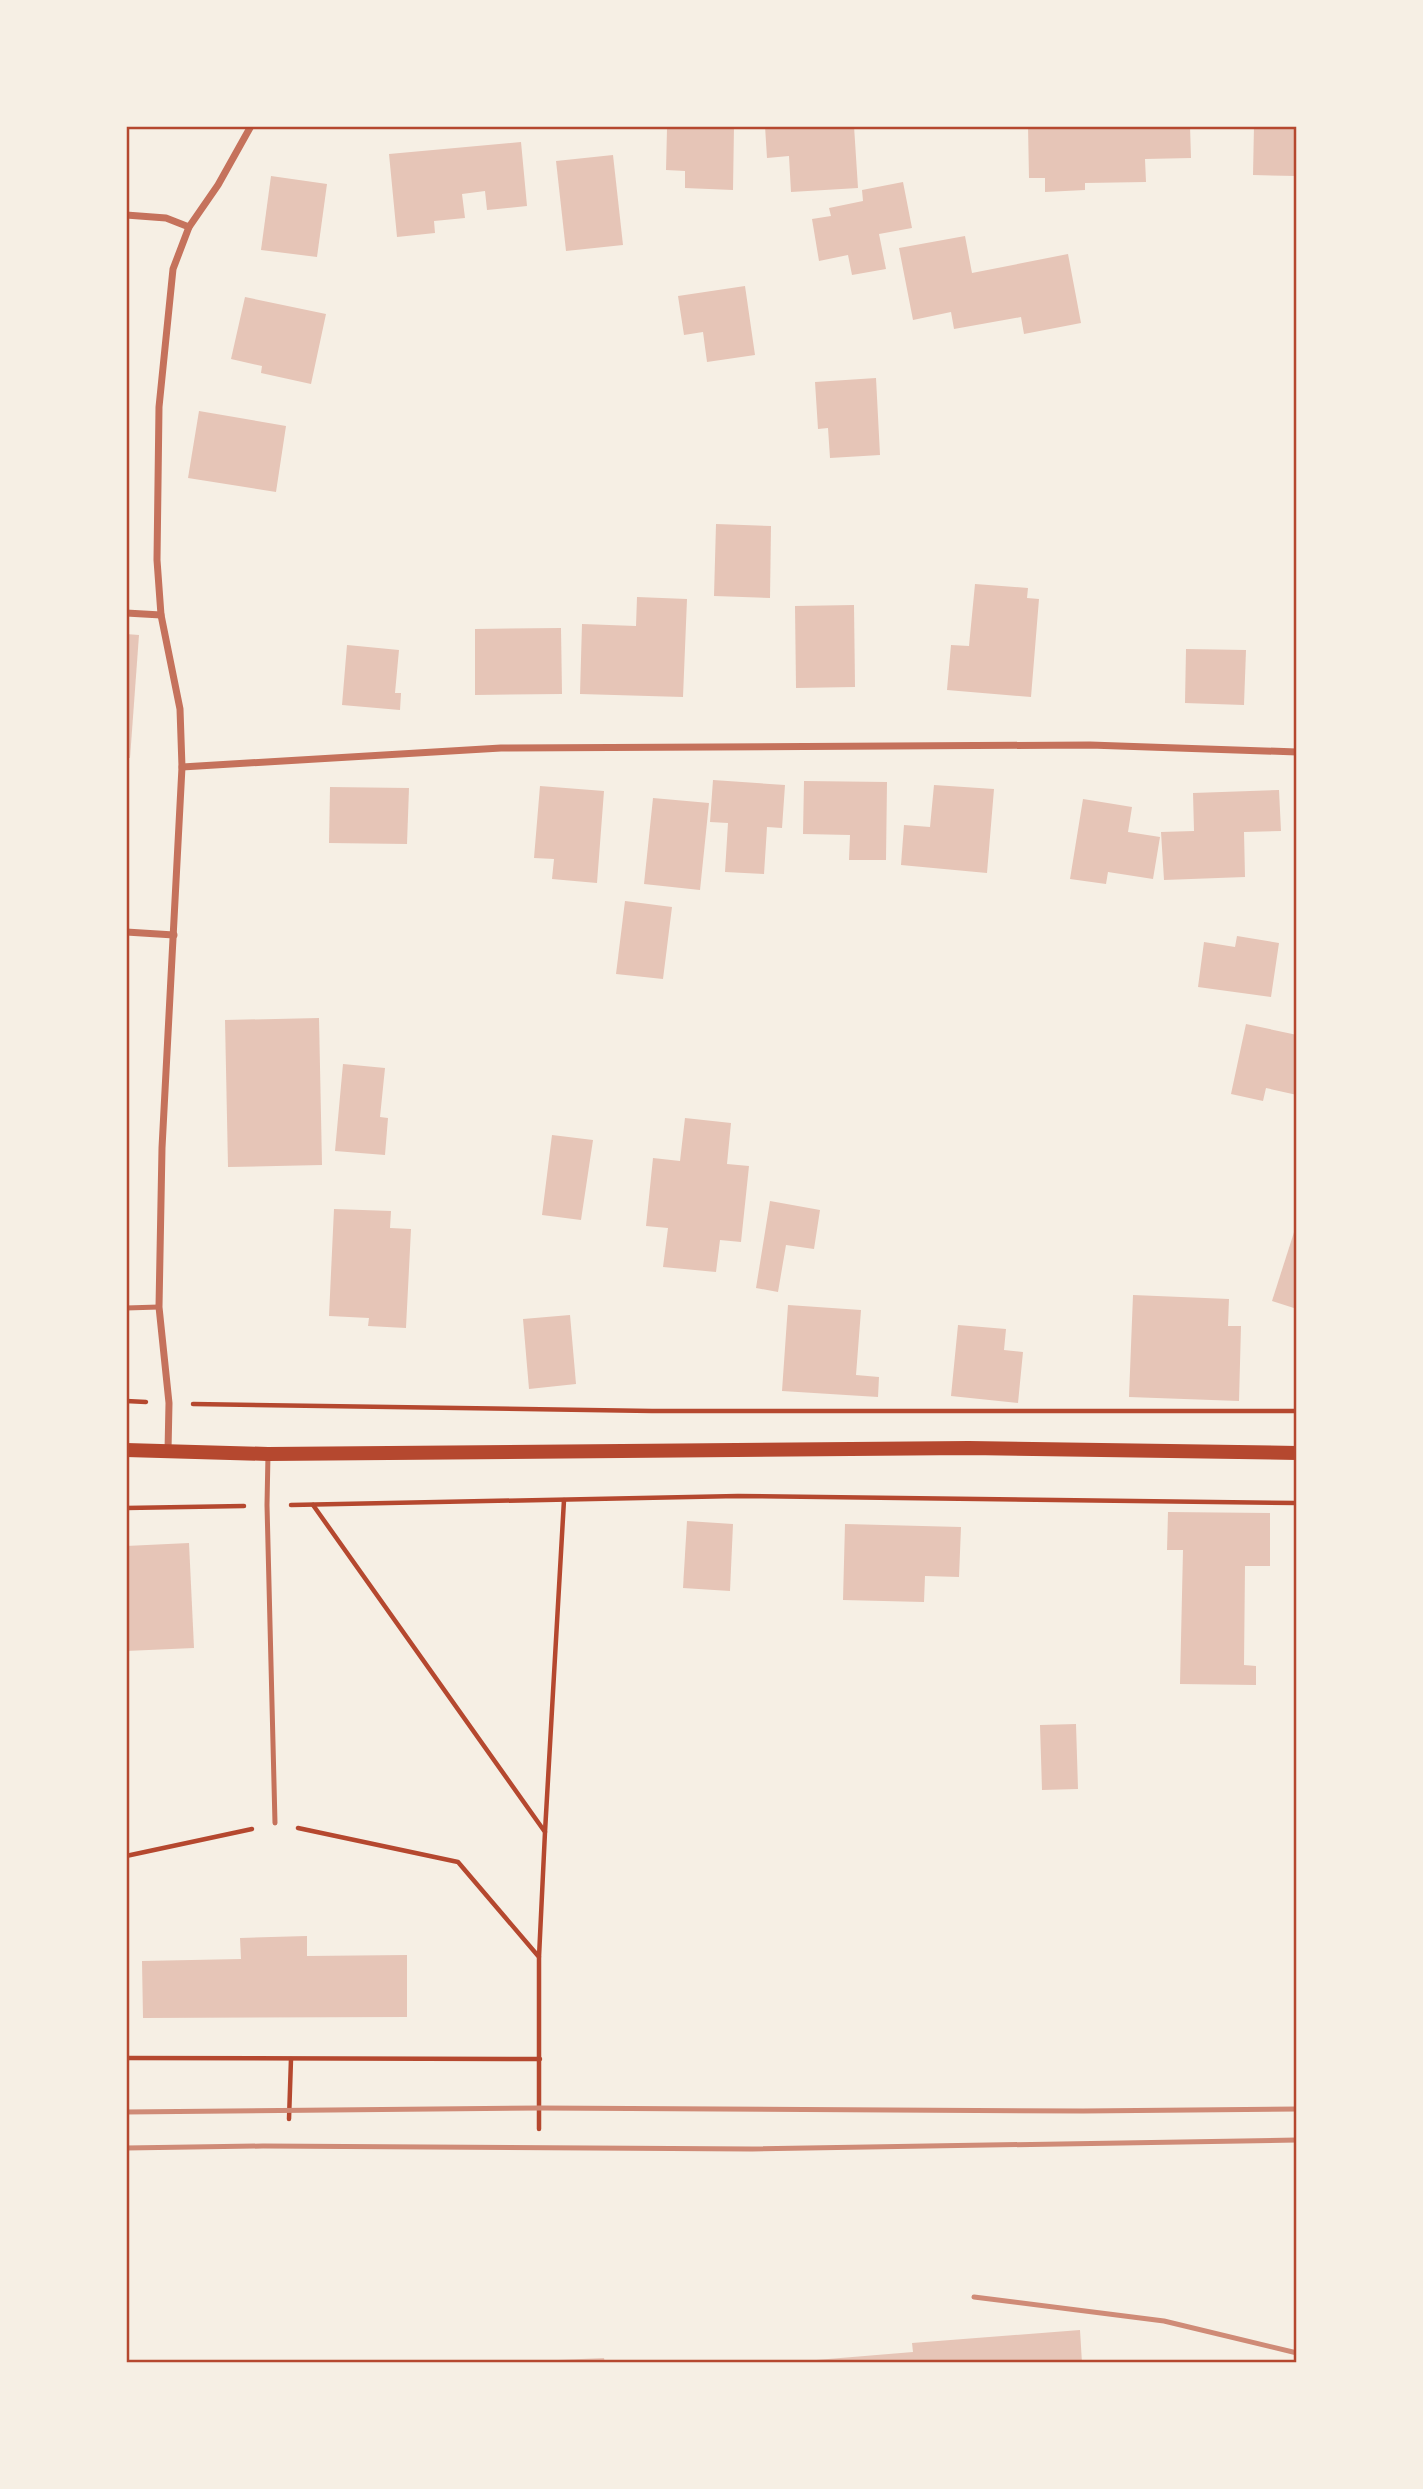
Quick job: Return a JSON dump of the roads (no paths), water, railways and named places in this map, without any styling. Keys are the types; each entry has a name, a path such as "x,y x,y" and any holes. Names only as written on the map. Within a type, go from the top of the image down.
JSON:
{"main road":[{"path":"126,1450 268,1454 956,1448 1297,1453"}],"street":[{"path":"168,1452 169,1403 159,1307 162,1148 182,767 180,709 161,615 157,560 159,407 173,269 189,227 218,185 251,126"},
{"path":"126,215 166,218 189,227"},
{"path":"126,613 161,615"},
{"path":"182,767 501,748 1090,745 1297,752"},
{"path":"126,932 174,935"}],"lane":[{"path":"126,1308 159,1307"},
{"path":"268,1454 275,1824"}],"railway":[{"path":"126,2112 540,2108 1083,2111 1297,2109"},
{"path":"126,2148 263,2146 752,2149 1297,2140"},
{"path":"974,2297 1164,2321 1297,2353"}]}
